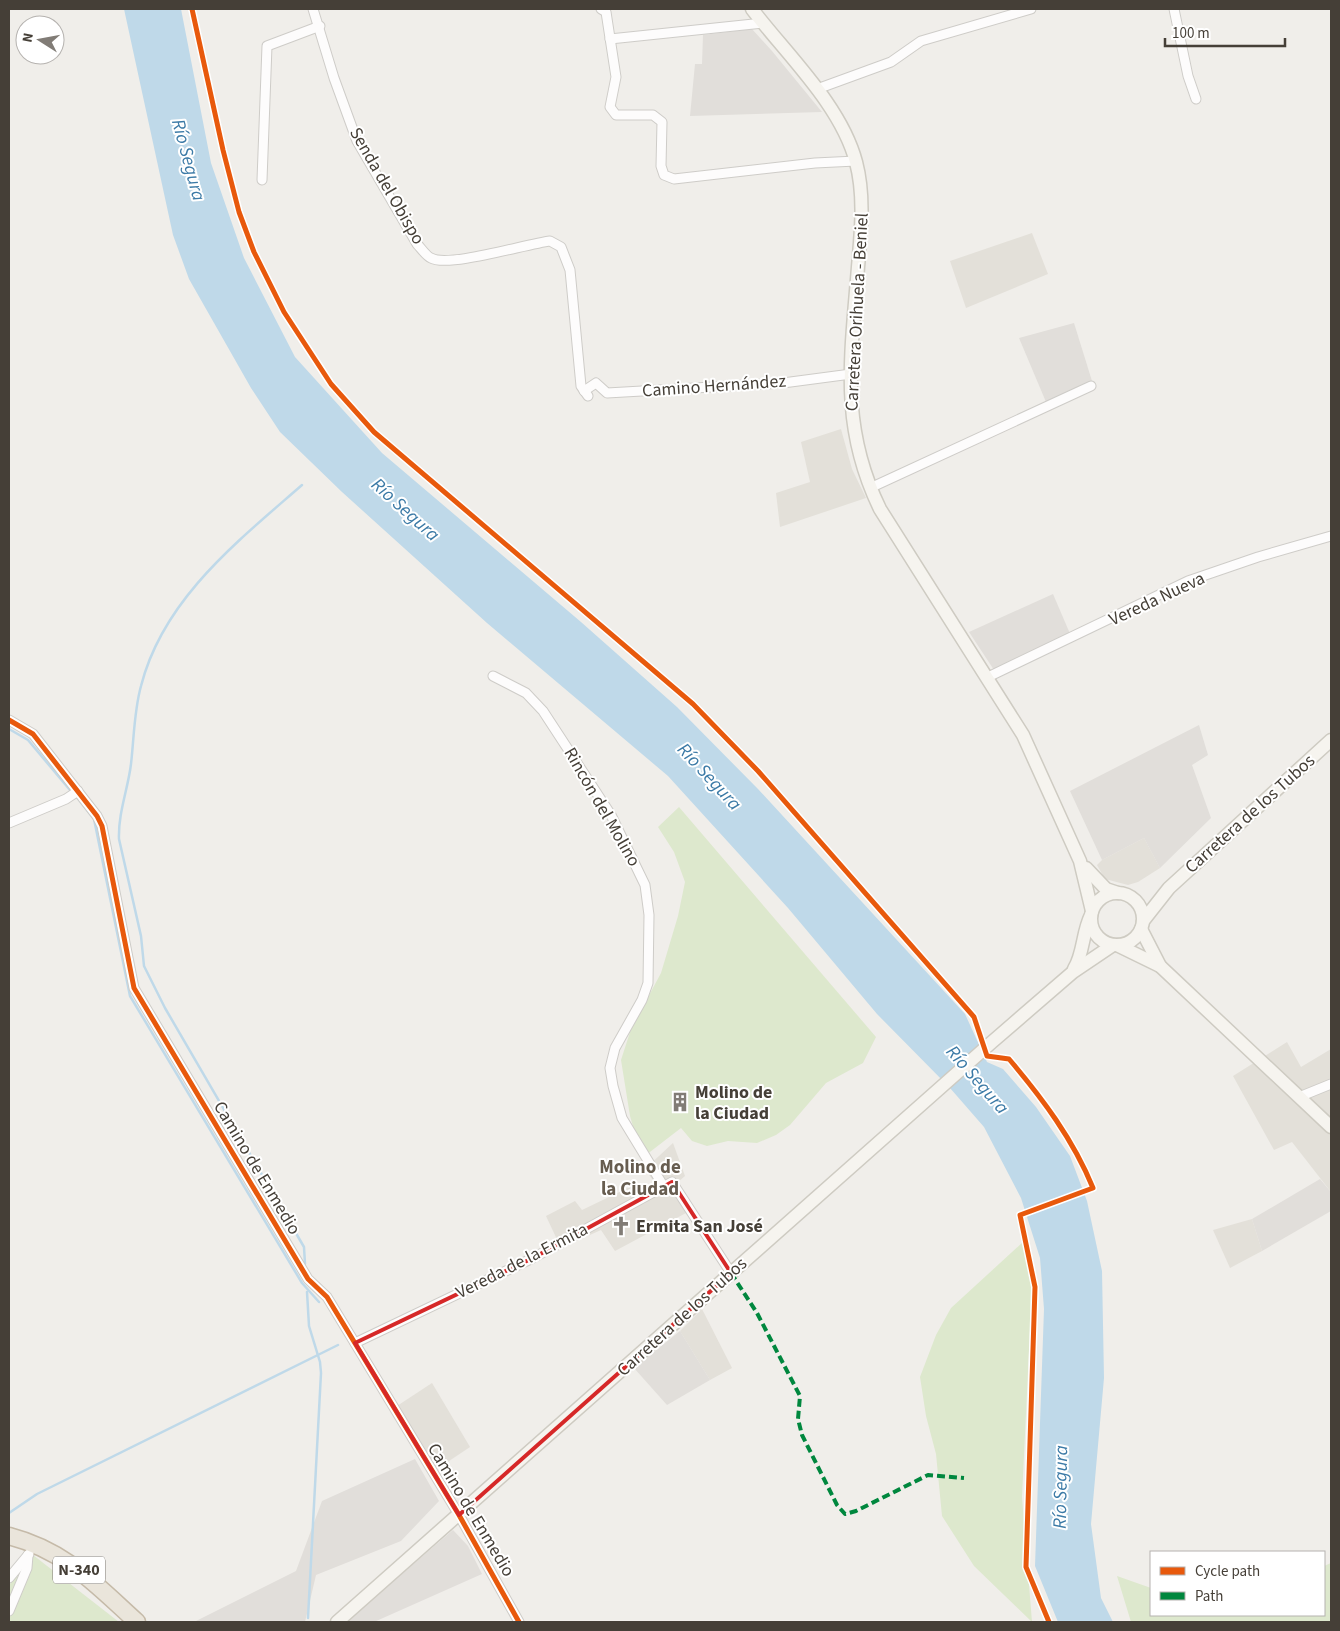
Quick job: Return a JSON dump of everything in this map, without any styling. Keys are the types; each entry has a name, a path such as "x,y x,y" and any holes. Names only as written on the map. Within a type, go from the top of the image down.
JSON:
{"highway":[{"name":"N-340","path":"9,1536 33,1550 73,1566 137,1622"}],"main road":[{"name":"Carretera Orihuela - Beniel","path":"752,9 817,89 848,138 856,161 862,208 851,374 853,429 859,459 870,488 885,517 1023,735 1080,861 1092,913"},
{"name":"Carretera de los Tubos","path":"1142,925 1169,888 1331,740"},
{"name":"Carretera Orihuela - Beniel","path":"1080,861 1106,889 1118,893"},
{"name":"Carretera de los Tubos","path":"1134,900 1150,898 1169,888"},
{"path":"1160,966 1142,925 1142,912 1134,900 1118,893 1102,897 1092,913 1094,932 1102,940 1160,966 1331,1127"},
{"name":"Carretera de los Tubos","path":"1073,972 1080,960 1083,936 1092,913"},
{"path":"1115,945 1131,940 1142,925"},
{"name":"Carretera de los Tubos","path":"337,1622 992,1042 1073,972 1115,945"}],"street":[{"name":"Senda del Obispo","path":"314,9 334,78 357,141 417,244 431,258 443,261 469,258 550,241 561,247 570,270 581,386 586,394"},
{"path":"601,9 606,12 616,77 610,107 616,114 653,115 662,122 662,166 664,175 674,179 815,163 856,161"},
{"path":"817,89 891,62 921,41 1031,9"},
{"path":"1174,9 1188,76 1196,99"},
{"path":"610,38 763,23"},
{"path":"262,180 267,46 320,26"},
{"name":"Camino Hernández","path":"586,394 596,383 607,393 783,383 851,374"},
{"path":"870,488 1091,386"},
{"name":"Vereda Nueva","path":"988,677 1188,581 1258,557 1331,536"},
{"name":"Rincón del Molino","path":"493,676 526,693 543,711 611,816 645,885 649,915 648,983 642,1000 615,1048 610,1068 622,1118 664,1187"},
{"name":"Camino de Enmedio","path":"9,720 33,734 91,806 102,826 134,988 308,1279 327,1297 355,1343 459,1515 519,1622"},
{"path":"9,823 66,799 78,791"},
{"path":"1299,1097 1331,1084"},
{"path":"664,1187 672,1182 731,1273"},
{"name":"Vereda de la Ermita","path":"355,1343 533,1258 664,1187"},
{"path":"9,1578 33,1550"},
{"path":"9,1611 33,1550"}],"highlighted area":[{"path":"672,1182 731,1273 459,1515 355,1343 533,1258"}],"shaded area":[{"path":"752,29 822,112 690,116 695,64 702,64 703,35"},
{"path":"1032,233 1048,274 966,308 950,261"},
{"path":"1074,323 1092,381 1046,402 1019,338"},
{"path":"841,429 852,469 866,498 780,527 776,493 810,482 801,442"},
{"path":"1053,594 1071,636 994,670 969,632"},
{"path":"1199,725 1208,755 1192,765 1211,818 1160,868 1144,838 1102,860 1070,791"},
{"path":"1144,838 1160,868 1138,882 1128,885 1105,879 1097,865 1102,860"},
{"path":"1287,1042 1301,1067 1331,1049 1331,1192 1292,1142 1274,1150 1233,1076"},
{"path":"673,1143 685,1176 672,1187 686,1213 615,1251 601,1230 561,1248 546,1216 575,1201 582,1210 634,1185 641,1196 657,1186 645,1169"},
{"path":"1320,1179 1331,1192 1331,1211 1262,1251 1252,1219"},
{"path":"1252,1219 1262,1251 1230,1268 1213,1230"},
{"path":"702,1309 732,1368 710,1380 680,1331"},
{"path":"680,1331 710,1380 667,1405 634,1368"},
{"path":"432,1383 470,1447 437,1469 397,1406"},
{"path":"415,1459 439,1501 401,1541 316,1575 305,1622 194,1622 296,1571 322,1501"},
{"path":"453,1530 468,1546 482,1574 374,1622 346,1622"}],"green space":[{"path":"679,807 876,1037 863,1063 826,1083 790,1125 776,1135 757,1143 728,1141 707,1146 692,1141 681,1128 646,1155 635,1133 630,1116 621,1060 631,1029 661,973 678,916 685,882 674,852 658,827"},
{"path":"1023,1242 1032,1287 1022,1497 1032,1622 974,1566 942,1516 936,1454 926,1416 920,1377 936,1335 951,1308"},
{"path":"33,1555 119,1622 9,1622 9,1585"},
{"path":"1331,1563 1331,1622 1131,1622 1117,1576 1150,1588 1150,1616 1325,1616 1325,1566"}],"water":[{"name":"Río Segura","path":"124,9 181,9 211,163 244,258 295,357 382,453 581,622 677,707 758,789 965,1014 987,1062 1003,1069 1036,1107 1070,1156 1087,1201 1102,1271 1104,1378 1091,1524 1101,1598 1113,1622 1058,1622 1035,1566 1044,1309 1040,1258 1021,1198 984,1127 950,1088 877,1014 788,908 668,776 487,623 342,492 280,432 251,388 189,279 173,235"}],"waterway":[{"path":"302,485 229,550 185,599 166,626 152,655 139,695 130,773 120,820 119,839 141,936 144,966 165,1008 304,1247 305,1264"},
{"path":"9,729 28,740 70,790"},
{"path":"77,797 94,819 130,996 302,1283 319,1302"},
{"path":"307,1292 309,1326 320,1362 321,1373 308,1618"},
{"path":"9,1513 37,1494 338,1345"}],"marked path":[{"path":"731,1273 757,1313 800,1396 798,1419 802,1435 837,1505 845,1514 856,1511 928,1475 964,1478"}],"cycle path":[{"path":"192,9 223,150 239,212 254,252 284,312 331,384 374,432 693,704 758,771 974,1017 987,1056 1009,1059 1045,1104 1076,1153 1093,1188 1020,1215 1035,1287 1026,1567 1049,1622"},
{"path":"9,720 33,734 97,816 102,826 134,988 308,1279 327,1297 459,1515 519,1622"}],"place":[{"name":"Molino de la Ciudad","path":"680,1102"},
{"name":"Ermita San José","path":"621,1226"}],"district":[{"name":"Molino de la Ciudad","path":"640,1178"}]}
